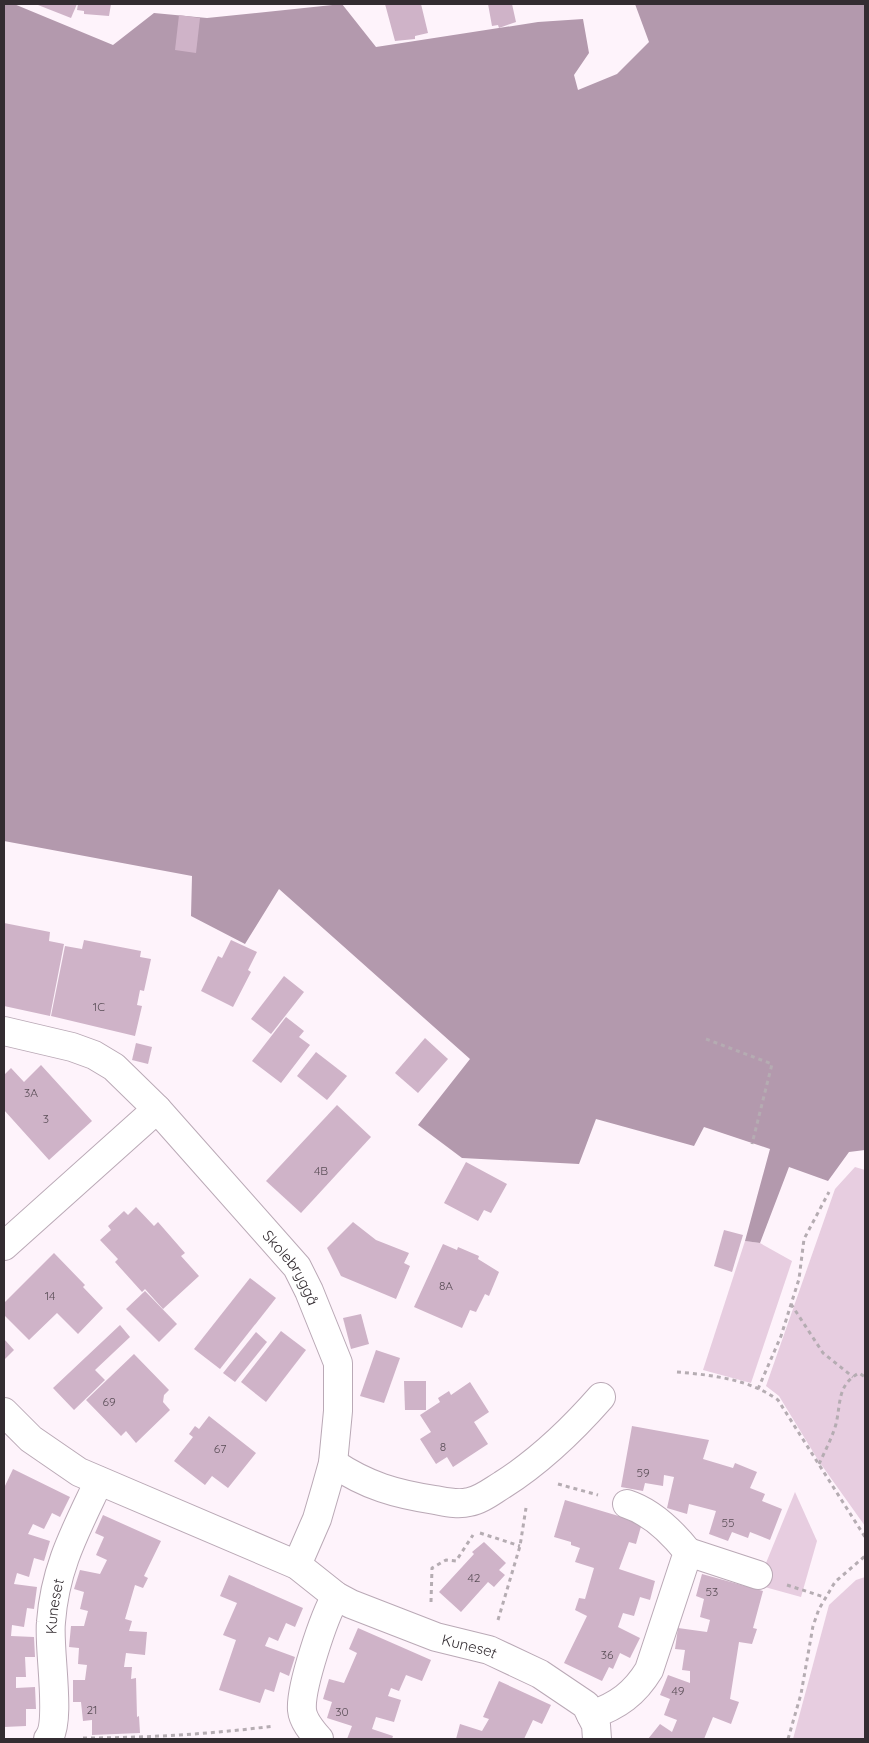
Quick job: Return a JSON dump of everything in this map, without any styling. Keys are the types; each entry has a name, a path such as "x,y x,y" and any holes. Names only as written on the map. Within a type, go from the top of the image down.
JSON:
{"street":[{"name":"Skolebryggå","path":"4,1031 94,1055 114,1067 157,1109 297,1267 309,1291 338,1363 338,1411 333,1463 317,1519 297,1565"},
{"path":"4,1246 157,1109"},
{"path":"333,1463 356,1479 392,1492 450,1503 471,1502 484,1496 530,1466 587,1415 601,1397"},
{"name":"Kuneset","path":"4,1412 31,1439 79,1472 99,1482 297,1565 336,1596 436,1637 489,1650 540,1674 586,1705 594,1727 628,1697 641,1683 649,1670 688,1552"},
{"name":"Kuneset","path":"49,1738 54,1717 50,1631 55,1590 62,1561 99,1482"},
{"path":"627,1504 641,1508 652,1516 688,1552 758,1575"},
{"path":"312,1730 302,1710 303,1696 322,1626 328,1608 336,1596"}],"path":[{"path":"706,1038 772,1064 752,1144"},
{"path":"758,1389 781,1336 799,1279 804,1240 829,1192"},
{"path":"791,1304 823,1353 852,1377"},
{"path":"677,1372 719,1376 758,1389 778,1400 865,1537"},
{"path":"818,1464 836,1423 839,1397 852,1377 859,1373 865,1376"},
{"path":"553,1482 627,1504"},
{"path":"489,1650 520,1546 527,1502"},
{"path":"432,1568 446,1560 456,1561 475,1532"},
{"path":"788,1739 801,1694 813,1626 824,1598 835,1582 865,1556"},
{"path":"758,1575 824,1598"},
{"path":"49,1738 142,1737 223,1732 312,1730"}],"shaded area":[{"path":"4,4 14,4 113,45 154,13 207,18 342,4 376,47 538,22 583,19 589,53 574,75 578,90 617,74 649,42 635,4 865,4 865,1150 849,1152 828,1181 789,1167 760,1243 745,1241 770,1149 704,1127 694,1146 596,1119 579,1164 462,1158 418,1125 470,1059 279,889 245,944 191,916 192,876 4,841"},
{"path":"855,1167 865,1170 865,1526 818,1460 779,1396 766,1386 835,1189"},
{"path":"745,1241 760,1243 792,1261 751,1383 703,1370"},
{"path":"795,1492 817,1541 801,1597 757,1585"},
{"path":"865,1577 865,1739 793,1739 829,1605 856,1580"}],"building":[{"path":"38,4 77,4 71,18"},
{"path":"78,4 111,4 109,16 84,14 84,11 77,10"},
{"path":"385,4 421,4 428,33 415,36 415,39 395,41"},
{"path":"488,4 512,4 516,22 499,28 498,25 492,26"},
{"path":"179,15 200,18 196,53 175,50"},
{"path":"4,923 50,932 49,941 64,944 50,1016 4,1006"},
{"path":"84,940 141,951 140,957 151,959 144,991 140,990 137,1005 142,1006 135,1036 51,1016 65,946 82,949"},
{"path":"231,940 257,952 248,970 251,972 233,1007 201,991 218,956 222,958"},
{"path":"284,976 304,992 271,1034 251,1019"},
{"path":"286,1017 304,1031 299,1037 310,1045 281,1083 252,1061"},
{"path":"425,1038 448,1059 418,1093 395,1073"},
{"path":"136,1043 152,1047 148,1064 132,1060"},
{"path":"316,1052 347,1076 327,1100 297,1076"},
{"path":"41,1065 92,1121 49,1160 4,1110 4,1075 11,1068 24,1082"},
{"path":"337,1105 371,1137 301,1213 266,1181"},
{"path":"466,1162 507,1184 491,1213 484,1210 478,1221 444,1203"},
{"path":"136,1207 154,1226 158,1222 185,1253 181,1256 199,1276 163,1309 145,1289 142,1292 115,1262 118,1259 100,1240 111,1230 108,1226 124,1211 128,1215"},
{"path":"353,1222 376,1240 409,1253 404,1263 410,1266 396,1299 341,1276 327,1248"},
{"path":"724,1230 743,1235 732,1272 714,1266"},
{"path":"443,1244 457,1250 458,1247 479,1256 478,1259 499,1272 489,1296 485,1294 476,1312 470,1310 462,1328 414,1307"},
{"path":"54,1253 85,1285 83,1287 103,1308 78,1334 57,1313 29,1340 4,1315 4,1303"},
{"path":"250,1278 276,1298 220,1369 194,1349"},
{"path":"145,1291 177,1324 159,1342 126,1309"},
{"path":"361,1314 369,1344 351,1349 343,1318"},
{"path":"120,1325 130,1337 95,1370 105,1380 74,1410 53,1388"},
{"path":"281,1331 306,1350 266,1402 241,1382"},
{"path":"256,1332 267,1342 235,1382 223,1373"},
{"path":"4,1339 14,1350 4,1360"},
{"path":"376,1350 400,1358 384,1403 360,1396"},
{"path":"134,1354 169,1390 164,1395 163,1402 170,1410 136,1443 126,1431 121,1436 86,1400"},
{"path":"404,1381 426,1381 426,1410 405,1410"},
{"path":"470,1382 489,1412 474,1422 488,1444 453,1467 447,1457 436,1464 420,1439 431,1432 420,1415 440,1402 438,1398 449,1391 451,1395"},
{"path":"209,1416 256,1453 228,1488 212,1476 205,1485 174,1461 193,1437 189,1434 195,1426 199,1429"},
{"path":"632,1426 709,1440 703,1459 733,1468 735,1463 757,1472 750,1488 765,1494 762,1501 782,1509 770,1540 750,1532 748,1538 732,1532 728,1541 709,1534 716,1511 689,1504 687,1514 667,1508 674,1477 664,1475 663,1486 645,1483 643,1491 621,1487"},
{"path":"13,1469 70,1497 60,1517 52,1513 44,1529 33,1524 28,1534 50,1541 44,1561 34,1558 29,1577 17,1573 14,1584 37,1587 34,1609 27,1608 24,1627 12,1625 11,1636 34,1637 35,1657 25,1657 26,1677 16,1677 16,1688 35,1687 36,1709 26,1709 26,1726 4,1727 4,1488"},
{"path":"565,1500 642,1523 636,1544 629,1542 619,1569 655,1581 650,1600 640,1597 634,1616 623,1613 618,1627 640,1638 630,1658 620,1653 613,1669 609,1667 602,1681 564,1663 587,1616 575,1610 579,1598 585,1599 594,1568 575,1562 580,1548 571,1545 571,1542 554,1537"},
{"path":"103,1515 161,1541 144,1576 148,1578 143,1588 135,1585 125,1619 132,1621 129,1631 147,1632 145,1655 126,1653 124,1667 132,1667 131,1679 136,1678 137,1717 139,1716 140,1733 92,1735 92,1720 83,1721 81,1702 73,1702 73,1680 85,1680 87,1665 78,1664 79,1648 69,1647 71,1626 84,1626 88,1611 80,1609 84,1592 74,1589 80,1570 100,1574 107,1560 96,1555 104,1537 95,1533"},
{"path":"484,1542 506,1563 499,1570 505,1575 494,1587 488,1582 461,1612 439,1592 474,1554 472,1552"},
{"path":"702,1574 763,1591 753,1628 757,1629 752,1644 739,1642 730,1699 739,1702 731,1724 713,1717 704,1739 648,1739 660,1724 672,1732 677,1720 664,1715 670,1699 660,1695 668,1675 690,1683 690,1671 682,1670 685,1650 675,1649 678,1628 707,1632 710,1620 700,1617 704,1599 696,1596"},
{"path":"229,1575 303,1608 295,1627 286,1623 278,1641 269,1637 265,1646 295,1657 289,1676 280,1672 274,1692 265,1689 260,1703 219,1690 236,1640 223,1635 237,1603 220,1596"},
{"path":"358,1628 431,1660 422,1681 406,1675 399,1691 391,1688 388,1696 401,1700 394,1722 376,1717 372,1729 393,1736 392,1739 347,1739 352,1726 327,1718 332,1702 323,1699 329,1679 344,1683 357,1653 349,1649"},
{"path":"499,1681 551,1705 542,1724 533,1720 524,1739 456,1739 460,1724 482,1731 489,1719 483,1717"}]}
